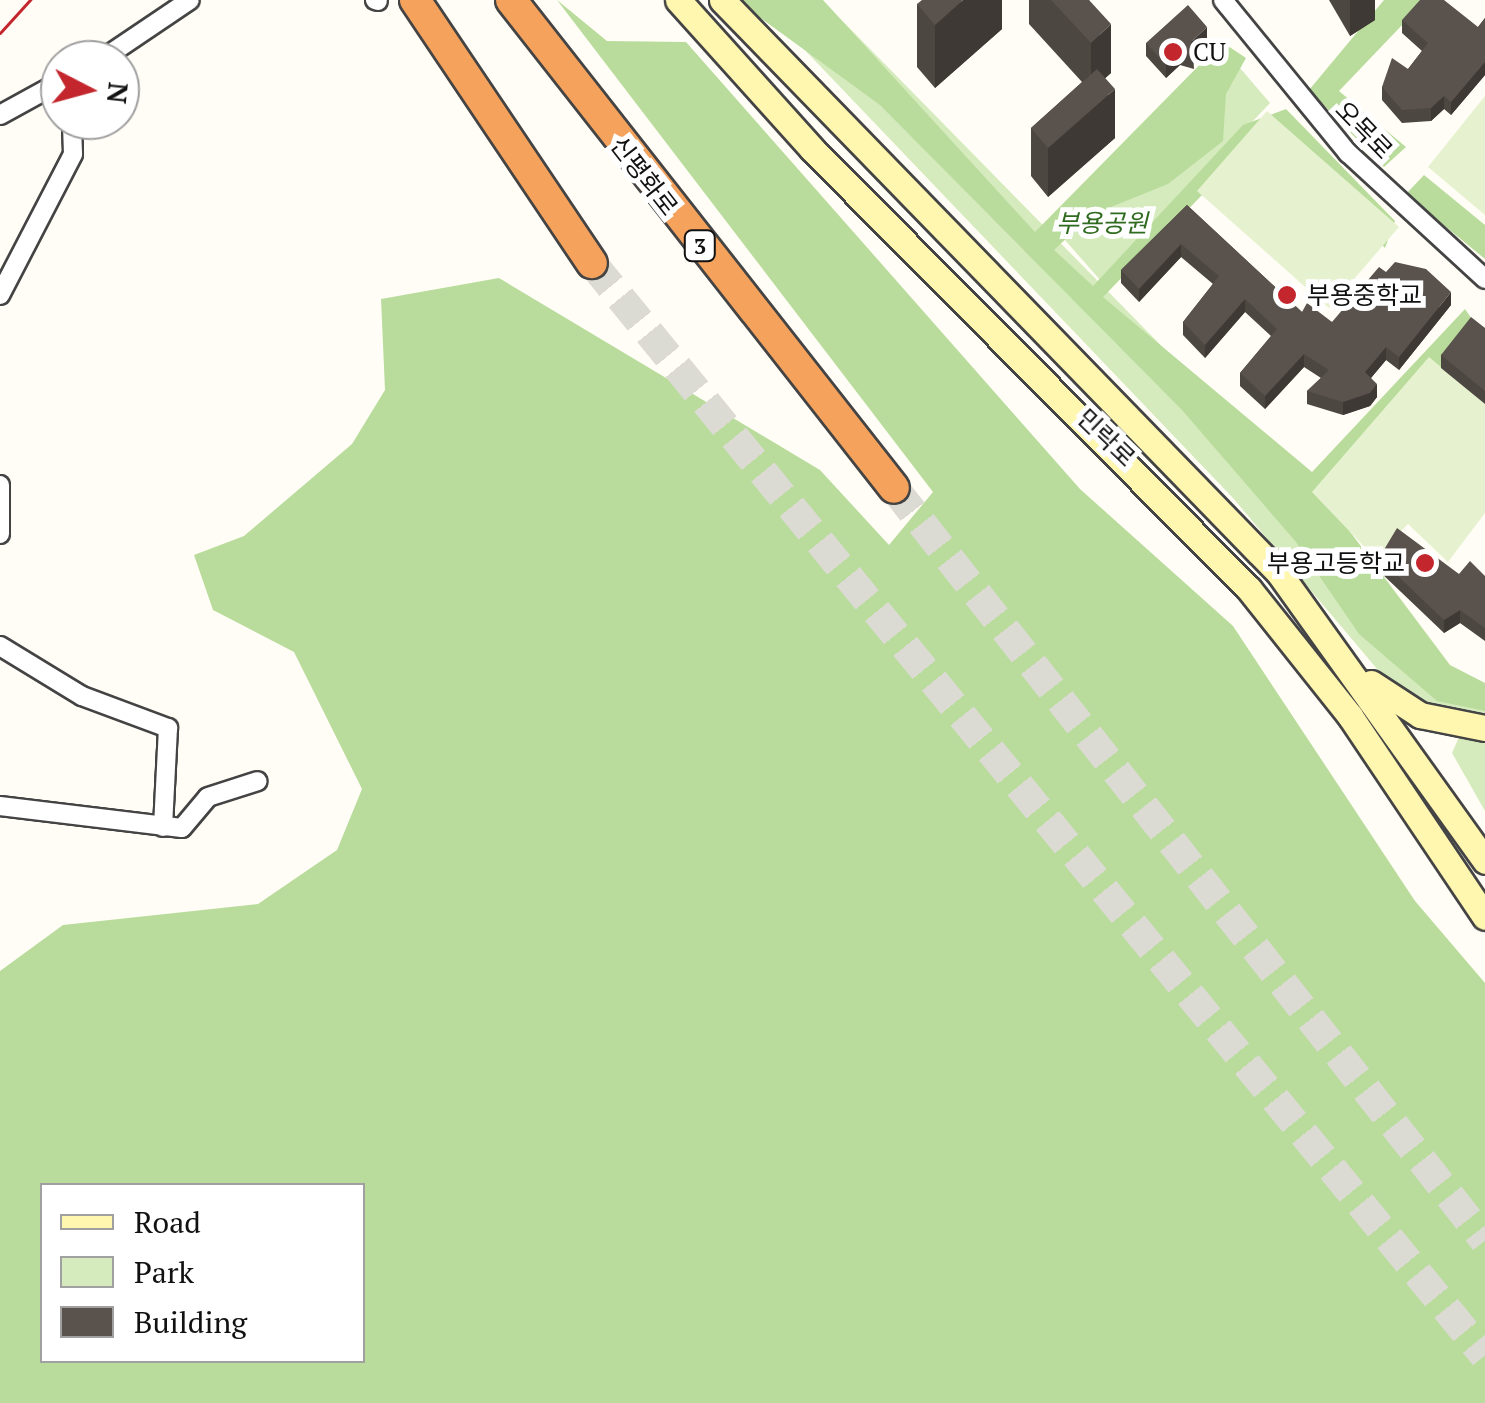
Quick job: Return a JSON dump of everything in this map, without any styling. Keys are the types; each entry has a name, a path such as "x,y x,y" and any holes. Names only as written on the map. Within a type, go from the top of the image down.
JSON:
{"highway":[{"path":"414,0 592,263"},
{"name":"신평화로","path":"510,0 894,488"}],"main road":[{"name":"민락로","path":"678,0 812,149 1249,588 1485,917"},
{"name":"민락로","path":"722,0 1203,490 1347,660 1485,862"},
{"path":"1347,660 1420,715 1485,728"}],"street":[{"path":"131,40 190,0"},
{"name":"오목로","path":"1224,0 1348,153 1485,279"},
{"path":"0,115 40,93"},
{"path":"0,295 73,154 73,140"},
{"path":"0,486 0,534"},
{"path":"0,646 82,696 168,728 163,827"},
{"path":"0,806 182,828 208,798 258,781"}],"green space":[{"path":"557,0 607,41 686,42 1080,489 1233,626 1415,901 1485,983 1485,1403 0,1403 0,971 63,925 258,904 337,850 362,789 294,652 213,610 194,555 244,536 352,444 385,390 381,299 499,278 820,470 889,545 933,492"},
{"path":"736,0 823,0 1035,232 1222,42 1246,58 1226,94 1223,141 1168,184 1091,215 1054,250 1093,286 1243,125 1286,109 1395,221 1385,248 1270,125 1103,297 1312,472 1465,309 1476,325 1330,505 1450,665 1485,683 1485,711 1437,701 1359,634 1296,542 1182,410 880,105"},
{"path":"757,0 822,0 1297,484 1441,675 1485,684 1485,713 1450,713 1399,695 1233,498"},
{"path":"1384,0 1426,0 1339,91 1406,147 1384,167 1309,90"},
{"name":"부용공원","path":"1222,47 1270,103 1101,281 1050,223"},
{"path":"1485,96 1485,215 1428,167"},
{"path":"1267,111 1399,227 1329,308 1197,191"},
{"path":"1424,175 1485,225 1485,259 1406,194"},
{"path":"1429,357 1485,404 1485,513 1448,562 1408,524 1375,558 1312,492"},
{"path":"1485,729 1485,811 1452,753 1459,737"}],"building":[{"path":"922,0 963,0 935,25 917,4"},
{"path":"1051,0 1089,0 1111,24 1091,43"},
{"path":"1420,0 1444,0 1478,27 1485,18 1485,62 1451,102 1444,96 1431,108 1402,110 1382,87 1392,58 1408,69 1428,43 1402,20"},
{"path":"1188,5 1207,27 1191,42 1194,56 1180,52 1166,65 1146,43"},
{"path":"1097,69 1115,89 1048,148 1031,128"},
{"path":"1187,205 1302,312 1307,303 1332,322 1379,267 1386,272 1395,262 1426,269 1451,292 1399,357 1386,347 1365,372 1377,384 1370,393 1343,402 1307,391 1329,370 1304,354 1265,396 1240,373 1277,329 1245,299 1205,345 1183,322 1219,276 1181,244 1139,289 1121,270"},
{"path":"1471,317 1485,328 1485,391 1441,355"},
{"path":"1397,528 1459,574 1470,561 1485,576 1485,628 1460,610 1444,620 1379,558"}],"tunnel":[{"path":"592,263 1485,1356"},
{"path":"894,488 1485,1241"}],"tram line":[{"path":"0,33 30,0"}],"place":[{"name":"CU","path":"1173,52"},
{"name":"부용중학교","path":"1287,295"},
{"name":"부용고등학교","path":"1425,563"}]}
